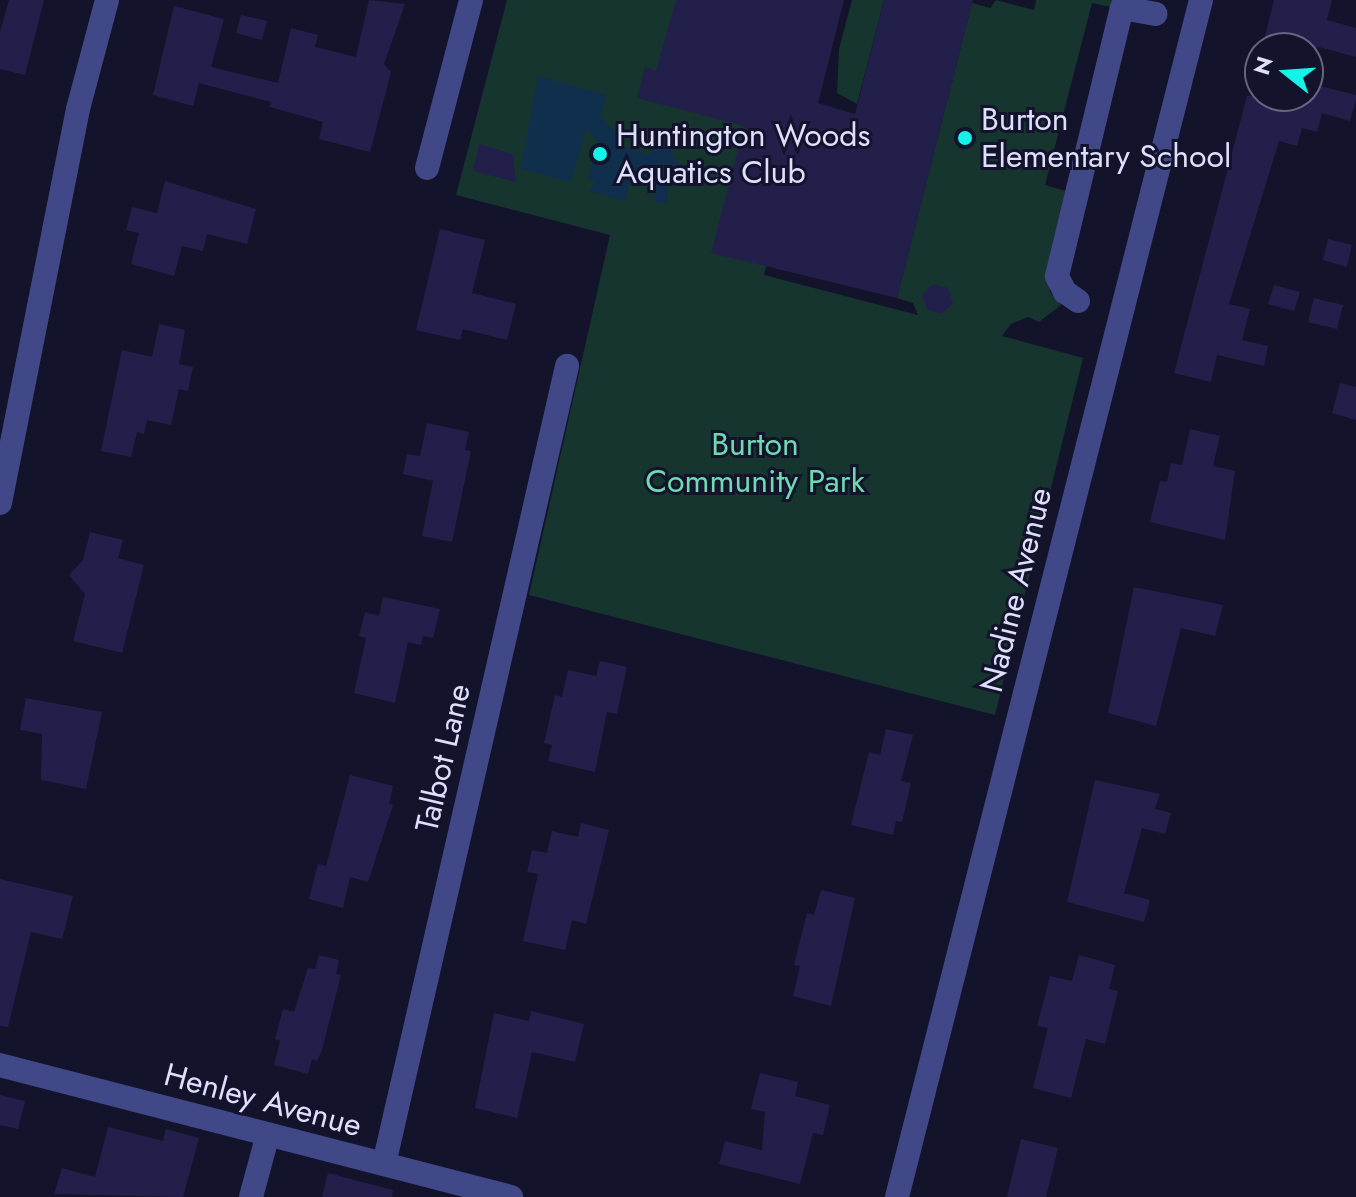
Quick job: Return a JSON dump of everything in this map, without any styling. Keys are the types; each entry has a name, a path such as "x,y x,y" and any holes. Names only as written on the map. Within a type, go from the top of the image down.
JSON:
{"street":[{"path":"0,503 76,119 107,0"},
{"path":"427,168 471,0"},
{"name":"Nadine Avenue","path":"897,1197 1201,0"},
{"path":"1078,301 1065,292 1057,276 1122,8 1155,14"},
{"name":"Talbot Lane","path":"384,1164 567,366"},
{"name":"Henley Avenue","path":"0,1065 511,1197"},
{"path":"251,1197 268,1134"}],"green space":[{"name":"Burton Community Park","path":"507,0 836,0 764,275 918,315 913,303 897,298 972,3 990,8 996,0 1034,10 1036,0 1118,0 1116,8 1092,3 1045,185 1069,192 1048,271 1050,292 1061,305 1039,322 1028,317 1011,324 1002,336 1083,358 995,715 529,595 610,235 456,195"},
{"path":"852,0 884,0 857,104 837,93 839,49"}],"water":[{"path":"538,76 606,95 600,116 619,136 617,145 650,155 655,140 668,144 683,174 668,181 668,203 656,203 651,185 631,179 625,201 589,191 596,182 588,179 598,141 586,130 571,182 521,169"}],"building":[{"path":"9,0 44,0 25,75 0,69 0,32"},
{"path":"369,0 405,4 384,64 391,72 370,152 319,139 323,122 270,107 271,102 199,83 193,106 153,95 174,6 224,19 211,67 278,83 291,28 318,35 315,47 356,57"},
{"path":"676,0 844,0 818,103 855,114 884,0 973,0 897,298 711,253 744,126 637,98 645,67 656,71"},
{"path":"1274,0 1332,0 1327,20 1356,28 1356,57 1324,48 1324,32 1266,32"},
{"path":"241,15 267,21 262,40 236,33"},
{"path":"1324,87 1356,95 1350,121 1322,113 1317,132 1302,128 1297,146 1279,141 1229,304 1250,309 1242,340 1268,346 1264,366 1217,355 1211,382 1174,373 1244,107 1244,112 1324,112"},
{"path":"479,144 513,154 516,182 473,171"},
{"path":"165,181 256,209 247,244 207,234 203,251 182,246 174,276 131,264 139,233 126,230 132,207 157,213"},
{"path":"440,229 485,240 472,293 516,304 507,340 463,329 460,340 416,330"},
{"path":"1328,239 1352,245 1347,267 1323,260"},
{"path":"933,284 948,288 953,303 942,314 927,310 922,295"},
{"path":"1274,285 1300,292 1294,311 1268,304"},
{"path":"1314,298 1343,305 1337,329 1308,322"},
{"path":"159,324 185,330 179,364 193,367 188,391 179,389 171,425 147,420 144,434 137,432 131,457 101,451 122,350 152,357"},
{"path":"1340,383 1356,387 1356,420 1332,413"},
{"path":"427,423 469,432 465,450 471,451 452,542 422,536 433,481 403,474 407,454 420,456"},
{"path":"1190,429 1220,436 1213,466 1235,471 1225,540 1150,522 1160,481 1167,482 1171,463 1182,465"},
{"path":"90,532 123,540 118,558 144,565 122,653 73,641 85,594 69,575 83,560"},
{"path":"1134,587 1223,605 1215,636 1181,628 1156,726 1108,713"},
{"path":"383,597 440,609 433,638 423,636 421,645 408,642 395,703 354,693 366,638 359,636 365,612 379,616"},
{"path":"600,661 627,667 617,714 607,712 595,772 548,761 552,745 544,743 555,695 562,697 568,670 596,676"},
{"path":"26,698 102,712 86,789 41,780 42,734 20,730"},
{"path":"886,729 913,735 901,781 911,783 902,822 896,821 893,835 851,825 869,752 880,755"},
{"path":"350,775 393,786 389,804 393,805 368,882 350,877 343,908 309,899 318,864 326,866"},
{"path":"1095,780 1160,794 1155,809 1171,813 1165,834 1142,828 1124,893 1150,900 1144,922 1067,902"},
{"path":"581,823 609,830 586,924 572,920 565,950 523,941 538,874 527,872 532,850 547,853 552,831 578,837"},
{"path":"0,879 73,896 62,939 31,932 8,1027 0,1026"},
{"path":"821,890 855,898 831,1006 793,996 800,966 794,965 807,913 814,915"},
{"path":"319,955 339,960 336,974 341,975 322,1050 317,1061 312,1059 308,1074 274,1065 280,1041 275,1039 283,1009 294,1012 308,968 315,969"},
{"path":"1079,955 1115,965 1109,989 1118,991 1105,1044 1086,1039 1071,1098 1033,1088 1048,1028 1037,1026 1050,976 1072,981"},
{"path":"531,1011 584,1024 575,1062 532,1052 517,1118 475,1108 494,1013 529,1021"},
{"path":"760,1073 798,1082 795,1096 830,1105 823,1135 813,1133 800,1184 719,1164 725,1141 762,1150 765,1112 751,1109"},
{"path":"0,1095 25,1101 18,1129 0,1125"},
{"path":"108,1127 163,1141 166,1129 199,1138 183,1197 54,1194 62,1168 95,1177"},
{"path":"1021,1139 1058,1148 1046,1197 1007,1197"},
{"path":"328,1173 393,1190 392,1197 322,1197"}],"place":[{"name":"Burton Elementary School","path":"965,138"},
{"name":"Huntington Woods Aquatics Club","path":"600,154"}]}
